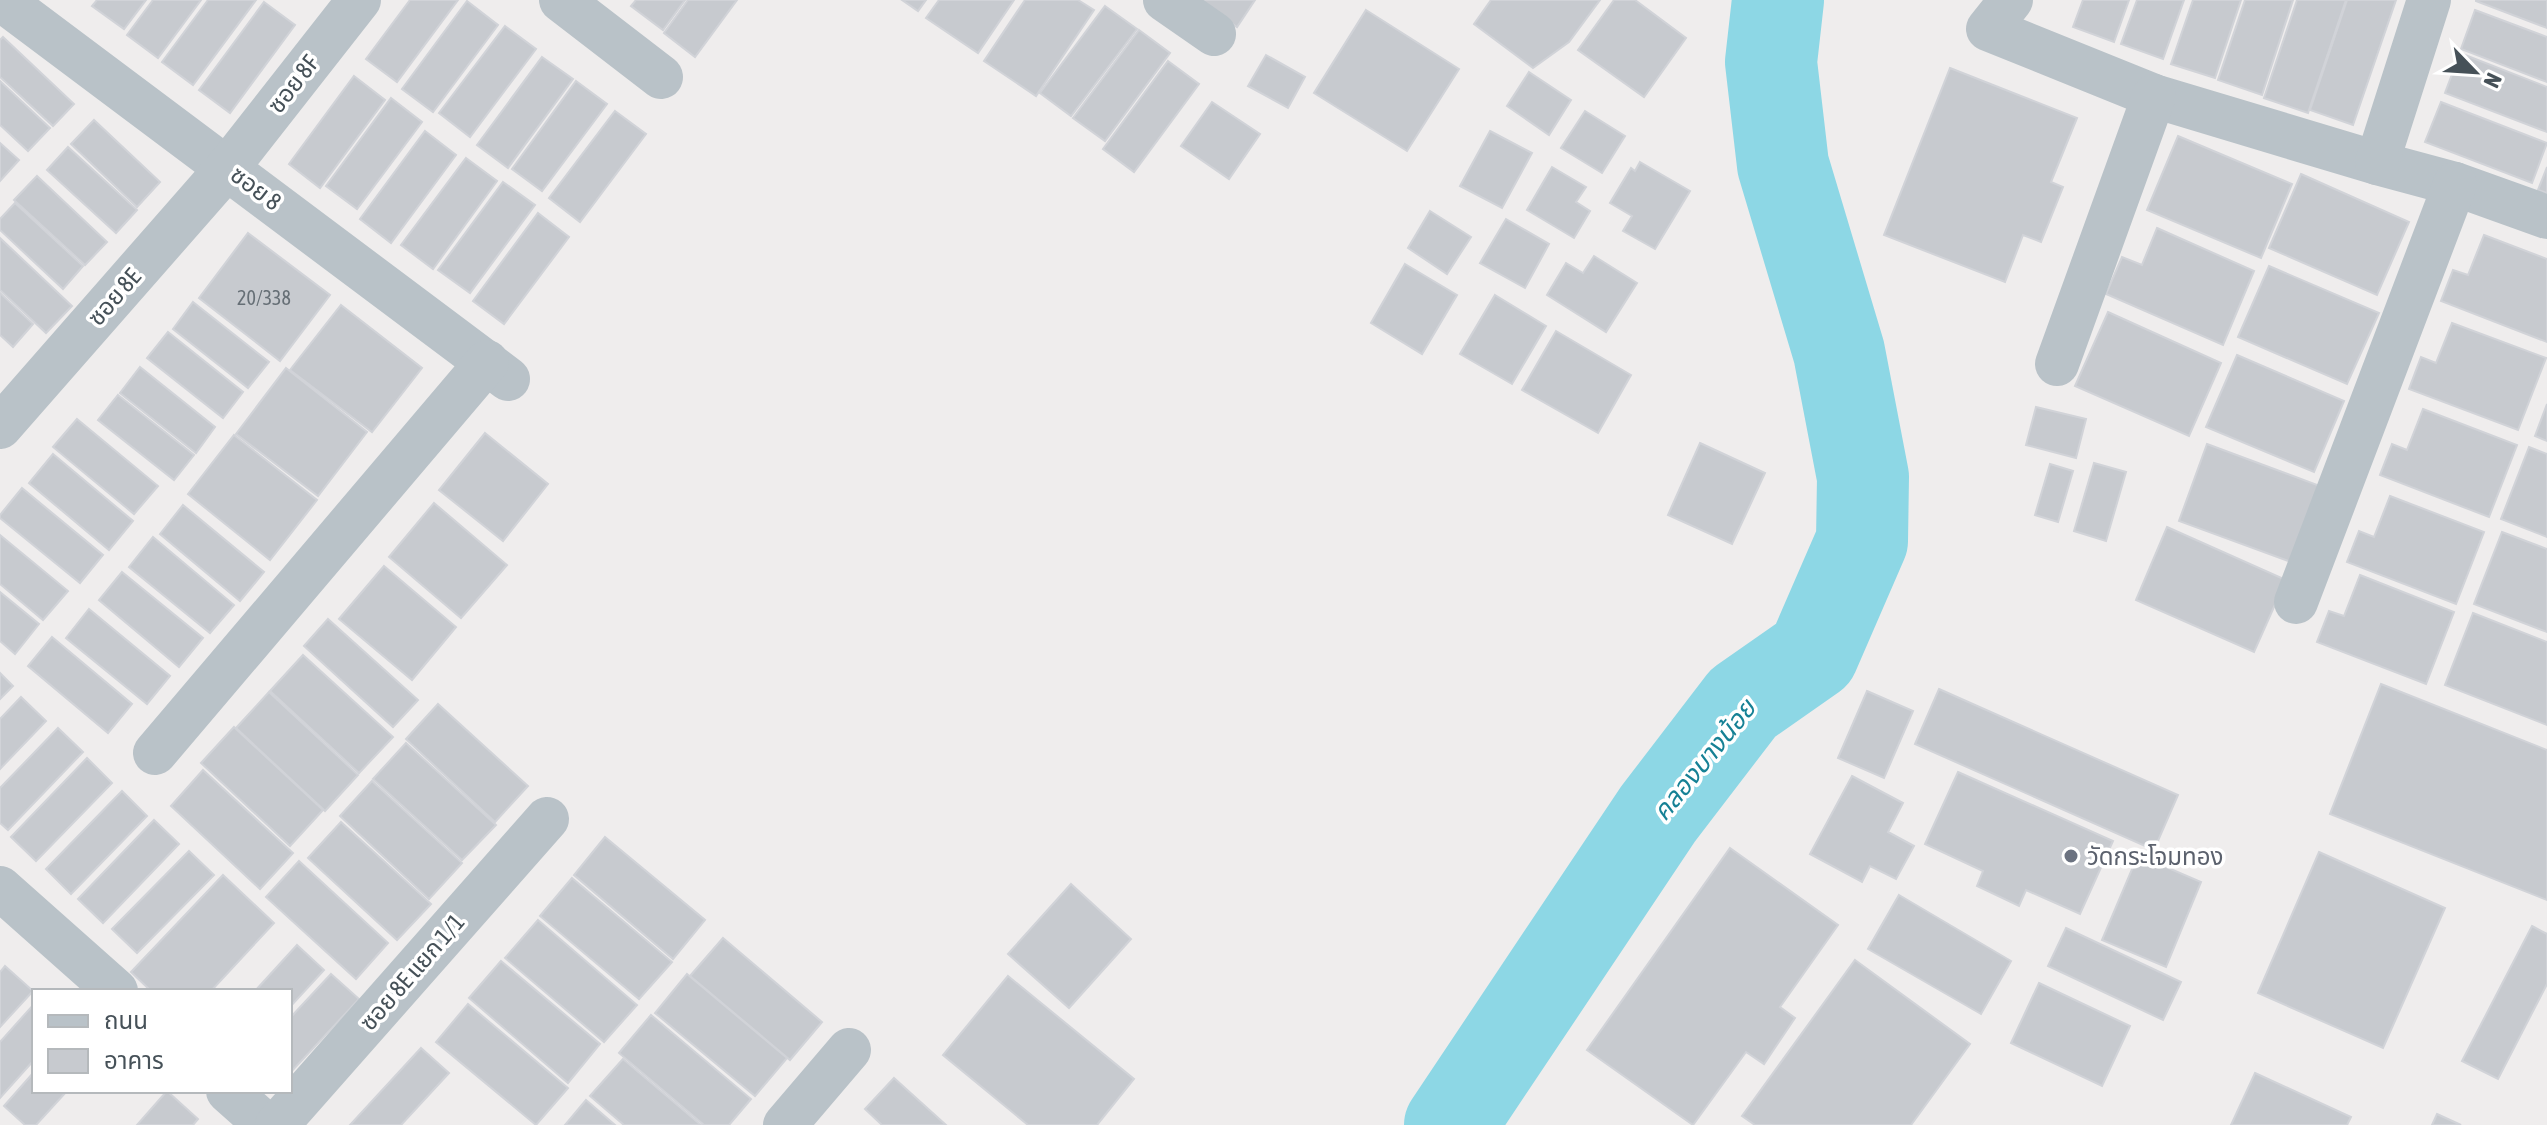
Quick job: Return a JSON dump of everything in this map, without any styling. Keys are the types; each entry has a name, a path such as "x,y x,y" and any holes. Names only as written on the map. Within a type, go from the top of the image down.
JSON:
{"street":[{"name":"ซอย 8","path":"2,0 498,370 155,753"},
{"name":"ซอย 8F","path":"228,167 359,0"},
{"path":"561,0 661,77"},
{"path":"1165,0 1214,34"},
{"path":"2011,0 1988,29 2154,96 2455,184 2547,217"},
{"path":"2377,163 2429,0"},
{"path":"2057,364 2154,96"},
{"name":"ซอย 8E","path":"0,427 228,167"},
{"path":"2296,602 2455,184"},
{"name":"ซอย 8E แยก 1/1","path":"277,1125 547,819"},
{"path":"0,888 114,989"},
{"path":"785,1125 849,1050"},
{"path":"230,1093 266,1125"}],"building":[{"path":"97,0 146,0 124,29 92,6"},
{"path":"153,0 201,0 158,58 127,35"},
{"path":"208,0 256,0 193,85 162,62"},
{"path":"410,0 458,0 397,82 366,59"},
{"path":"636,0 685,0 663,30 631,6"},
{"path":"688,0 737,0 695,57 664,33"},
{"path":"902,0 926,0 918,11"},
{"path":"939,0 1014,0 978,53 926,18"},
{"path":"1025,0 1078,0 1094,10 1036,96 984,61"},
{"path":"1197,0 1255,0 1237,27"},
{"path":"1491,0 1600,0 1569,42 1533,68 1474,24"},
{"path":"1614,0 1635,0 1686,38 1644,97 1578,50"},
{"path":"2083,0 2129,0 2114,42 2073,27"},
{"path":"2137,0 2184,0 2163,59 2121,44"},
{"path":"2193,0 2241,0 2215,78 2171,64"},
{"path":"2245,0 2293,0 2262,95 2218,80"},
{"path":"2297,0 2346,0 2308,113 2264,98"},
{"path":"2347,0 2396,0 2353,125 2310,110"},
{"path":"2476,0 2547,0 2547,28 2476,1"},
{"path":"467,1 498,25 433,112 402,89"},
{"path":"264,2 295,25 230,113 199,90"},
{"path":"1105,6 1137,29 1071,116 1040,93"},
{"path":"1366,10 1459,69 1407,151 1314,93"},
{"path":"2475,10 2547,37 2547,82 2461,49"},
{"path":"505,26 536,49 470,137 439,113"},
{"path":"1139,30 1170,53 1105,141 1073,118"},
{"path":"3,37 74,104 53,126 0,77 0,40"},
{"path":"2460,53 2547,87 2547,132 2445,93"},
{"path":"1266,55 1305,77 1288,108 1248,86"},
{"path":"542,57 573,79 508,168 477,145"},
{"path":"1168,61 1199,84 1134,172 1103,149"},
{"path":"1950,68 2077,118 2051,182 2063,187 2041,242 2023,235 2005,282 1884,235"},
{"path":"1529,72 1571,100 1549,135 1507,106"},
{"path":"354,76 385,100 320,188 289,164"},
{"path":"0,81 50,128 28,151 0,125"},
{"path":"576,81 607,104 542,191 512,169"},
{"path":"391,98 422,122 357,209 326,186"},
{"path":"1212,102 1260,134 1229,179 1181,146"},
{"path":"2441,102 2547,143 2532,183 2425,142"},
{"path":"615,111 646,134 580,222 549,198"},
{"path":"1585,111 1625,136 1602,173 1561,148"},
{"path":"94,120 160,182 137,207 71,144"},
{"path":"425,131 456,155 391,243 360,219"},
{"path":"1490,131 1532,153 1502,208 1460,186"},
{"path":"2178,136 2292,184 2261,258 2147,210"},
{"path":"0,143 19,160 0,181"},
{"path":"68,147 137,210 116,233 47,170"},
{"path":"466,158 497,181 433,269 401,245"},
{"path":"1640,162 1690,191 1655,249 1623,231 1632,216 1610,203 1631,168 1635,171"},
{"path":"1552,167 1586,187 1576,202 1590,211 1574,238 1527,210"},
{"path":"2547,167 2547,193 2538,190"},
{"path":"2301,174 2409,222 2377,295 2269,248"},
{"path":"37,176 107,242 85,265 14,200"},
{"path":"503,182 535,205 470,293 438,270"},
{"path":"15,203 83,266 63,289 0,230 0,219"},
{"path":"1430,211 1471,237 1447,274 1408,248"},
{"path":"538,213 569,237 504,324 473,301"},
{"path":"1506,219 1549,244 1525,288 1480,263"},
{"path":"2157,228 2254,271 2223,345 2106,294 2122,257 2142,265"},
{"path":"248,233 330,295 280,361 199,298"},
{"path":"2484,235 2547,259 2547,342 2441,301 2453,270 2468,275"},
{"path":"0,238 72,306 46,333 0,290"},
{"path":"1594,256 1637,283 1606,332 1547,295 1566,263 1583,273"},
{"path":"1405,264 1457,295 1422,354 1371,323"},
{"path":"2269,266 2379,313 2347,384 2238,337"},
{"path":"0,293 33,324 13,347 0,335"},
{"path":"1495,295 1546,326 1512,384 1460,354"},
{"path":"193,302 269,362 248,388 173,329"},
{"path":"341,305 422,368 372,432 290,370"},
{"path":"2108,312 2221,363 2189,436 2075,386"},
{"path":"2452,323 2546,358 2518,430 2409,389 2421,357 2436,363"},
{"path":"1556,331 1631,375 1598,433 1522,390"},
{"path":"168,332 243,392 223,418 147,358"},
{"path":"2237,355 2344,401 2314,472 2206,427"},
{"path":"140,367 215,427 196,453 120,393"},
{"path":"286,368 367,432 318,496 236,434"},
{"path":"118,395 194,455 174,480 98,420"},
{"path":"2547,404 2547,441 2535,436"},
{"path":"2036,407 2086,419 2076,458 2026,445"},
{"path":"2423,409 2517,445 2489,517 2380,475 2392,444 2407,450"},
{"path":"77,419 158,486 134,514 53,447"},
{"path":"485,433 548,484 503,541 439,490"},
{"path":"234,435 317,500 270,560 188,494"},
{"path":"1700,443 1765,473 1732,544 1668,515"},
{"path":"2207,444 2320,486 2291,562 2179,521"},
{"path":"2529,447 2547,454 2547,537 2501,519"},
{"path":"53,454 133,521 109,550 29,483"},
{"path":"2094,463 2126,472 2106,541 2074,531"},
{"path":"2050,464 2073,471 2058,522 2035,515"},
{"path":"22,488 103,555 80,583 0,518"},
{"path":"2390,496 2484,532 2456,604 2347,562 2359,531 2374,537"},
{"path":"434,503 507,565 461,618 389,557"},
{"path":"183,505 264,572 240,601 160,534"},
{"path":"2167,527 2286,580 2254,652 2136,600"},
{"path":"2502,532 2547,549 2547,632 2474,604"},
{"path":"0,535 68,591 43,620 0,584"},
{"path":"153,537 234,605 210,633 129,567"},
{"path":"384,566 456,627 412,680 339,619"},
{"path":"122,572 203,638 179,667 99,600"},
{"path":"2360,575 2454,612 2426,684 2317,642 2329,611 2344,616"},
{"path":"0,592 39,624 15,654 0,641"},
{"path":"89,609 170,676 147,704 66,638"},
{"path":"2473,613 2547,642 2547,725 2445,685"},
{"path":"328,619 418,700 393,727 304,646"},
{"path":"52,637 132,704 108,733 28,666"},
{"path":"303,655 393,737 359,773 270,691"},
{"path":"0,673 13,686 0,699"},
{"path":"2381,684 2547,750 2547,900 2330,814"},
{"path":"1939,689 2178,795 2154,850 1915,744"},
{"path":"1867,691 1913,711 1884,778 1838,758"},
{"path":"269,692 358,775 325,811 236,728"},
{"path":"21,697 46,721 0,769 0,719"},
{"path":"438,704 528,786 495,822 406,739"},
{"path":"234,727 323,810 290,846 201,763"},
{"path":"58,728 83,752 8,830 0,823 0,788"},
{"path":"406,743 496,825 462,860 373,779"},
{"path":"87,758 112,783 36,861 11,837"},
{"path":"203,770 293,853 260,889 171,806"},
{"path":"1958,772 2113,841 2080,914 2026,890 2019,906 1977,886 1983,871 1925,844"},
{"path":"1852,776 1903,803 1888,832 1914,846 1896,879 1870,866 1862,882 1810,854"},
{"path":"372,781 462,863 429,899 340,816"},
{"path":"122,791 147,816 71,894 46,869"},
{"path":"154,820 179,844 103,923 78,899"},
{"path":"341,822 431,904 397,940 308,858"},
{"path":"605,837 705,920 673,959 574,875"},
{"path":"1730,848 1838,925 1780,1007 1795,1018 1764,1064 1746,1052 1693,1125 1587,1050"},
{"path":"189,851 214,875 137,953 112,929"},
{"path":"2319,852 2445,908 2383,1048 2258,993"},
{"path":"2138,855 2201,882 2166,967 2102,940"},
{"path":"299,861 388,943 356,979 266,897"},
{"path":"223,875 274,923 213,989 149,989 131,972"},
{"path":"572,878 672,962 639,999 540,916"},
{"path":"1071,884 1131,939 1069,1008 1008,954"},
{"path":"1899,895 2011,961 1981,1014 1868,949"},
{"path":"538,920 637,1005 604,1042 505,958"},
{"path":"2532,926 2547,934 2547,984 2498,1079 2462,1061"},
{"path":"2066,928 2181,982 2163,1020 2048,966"},
{"path":"723,938 822,1022 790,1060 690,976"},
{"path":"297,945 324,970 292,1005 292,989 257,989"},
{"path":"1855,960 1970,1044 1911,1125 1755,1125 1742,1116"},
{"path":"501,961 600,1044 568,1083 469,998"},
{"path":"5,966 32,992 0,1027 0,972"},
{"path":"331,974 359,999 292,1071 292,1016"},
{"path":"687,974 787,1058 755,1096 655,1013"},
{"path":"1008,976 1134,1079 1097,1125 1028,1125 943,1055"},
{"path":"2039,983 2130,1026 2102,1086 2011,1043"},
{"path":"468,1004 568,1088 536,1125 436,1042"},
{"path":"32,1006 32,1062 0,1098 0,1042"},
{"path":"651,1015 751,1099 729,1125 704,1125 619,1053"},
{"path":"421,1048 449,1073 401,1125 350,1125"},
{"path":"623,1059 701,1125 624,1125 590,1096"},
{"path":"2255,1073 2351,1117 2347,1125 2231,1125"},
{"path":"32,1074 32,1093 65,1093 36,1125 25,1125 4,1106"},
{"path":"894,1078 946,1125 882,1125 865,1109"},
{"path":"165,1093 169,1093 198,1119 193,1125 137,1125"},
{"path":"586,1100 615,1125 565,1125"},
{"path":"2437,1114 2461,1125 2432,1125"}],"waterway":[{"name":"คลองบางน้อย","path":"1450,1125 1658,814 1743,703 1813,654 1862,541 1863,477 1839,352 1783,165 1771,62 1778,0"}],"place":[{"name":"วัดกระโจมทอง","path":"2071,856"}]}
